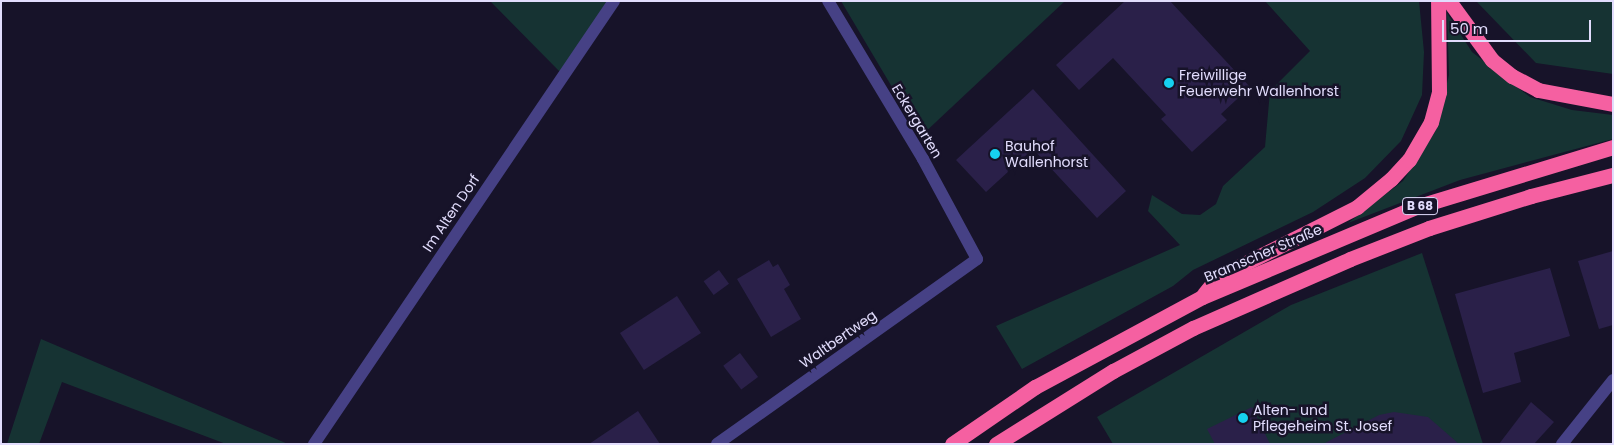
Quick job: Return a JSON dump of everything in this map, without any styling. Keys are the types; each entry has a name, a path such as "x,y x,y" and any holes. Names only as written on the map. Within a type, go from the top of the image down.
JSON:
{"highway":[{"path":"1202,296 1218,277 1357,207 1391,179 1408,160 1431,122 1439,92 1438,1"},
{"path":"1450,1 1492,60 1512,76 1538,90 1613,104"},
{"name":"Bramscher Straße","path":"952,444 1035,387 1202,296 1419,206 1613,147"},
{"name":"B 68","path":"996,444 1113,371 1192,328 1298,281 1429,228 1531,196 1613,175"}],"street":[{"name":"Im Alten Dorf","path":"314,444 614,1"},
{"name":"Eckergarten","path":"828,1 923,159 977,259"},
{"name":"Waltbertweg","path":"717,444 977,259"},
{"path":"1562,444 1613,380"}],"green space":[{"path":"490,1 614,1 562,74"},
{"path":"841,1 1065,1 921,136"},
{"path":"1265,1 1419,1 1424,52 1422,95 1401,141 1365,178 1313,212 1193,270 1173,286 1022,369 996,326 1180,245 1148,211 1152,195 1182,214 1200,215 1216,204 1223,186 1265,147 1270,91 1310,51"},
{"path":"1476,1 1613,1 1613,74 1536,63"},
{"path":"1447,13 1472,52 1530,97 1572,110 1613,115 1613,139 1460,180 1348,223 1403,181 1435,132 1449,75"},
{"path":"1422,253 1483,444 1113,444 1097,417 1291,305"},
{"path":"41,339 288,444 226,444 62,382 39,444 7,444"}],"building":[{"path":"1125,1 1170,1 1250,87 1221,114 1227,120 1192,152 1161,119 1166,115 1113,58 1079,90 1056,65"},
{"name":"Bauhof Wallenhorst","path":"1033,89 1126,191 1097,218 1033,149 986,192 956,160"},
{"path":"1613,251 1613,325 1599,329 1578,261"},
{"path":"769,260 773,267 778,264 790,285 784,289 801,319 771,337 737,279"},
{"path":"1550,268 1570,336 1514,353 1521,382 1483,393 1455,294"},
{"path":"719,270 729,284 714,295 704,281"},
{"path":"677,296 701,333 644,370 620,333"},
{"path":"740,353 758,377 741,390 723,366"},
{"path":"1531,402 1554,422 1534,444 1499,444"},
{"name":"Alten- und Pflegeheim St. Josef","path":"1252,407 1270,444 1215,444 1207,429"},
{"path":"638,411 660,444 589,444"},
{"path":"1394,412 1428,417 1459,444 1323,444 1379,415"}],"place":[{"name":"Freiwillige Feuerwehr Wallenhorst","path":"1169,83"},
{"name":"Bauhof Wallenhorst","path":"995,154"},
{"name":"Alten- und Pflegeheim St. Josef","path":"1243,418"}]}
